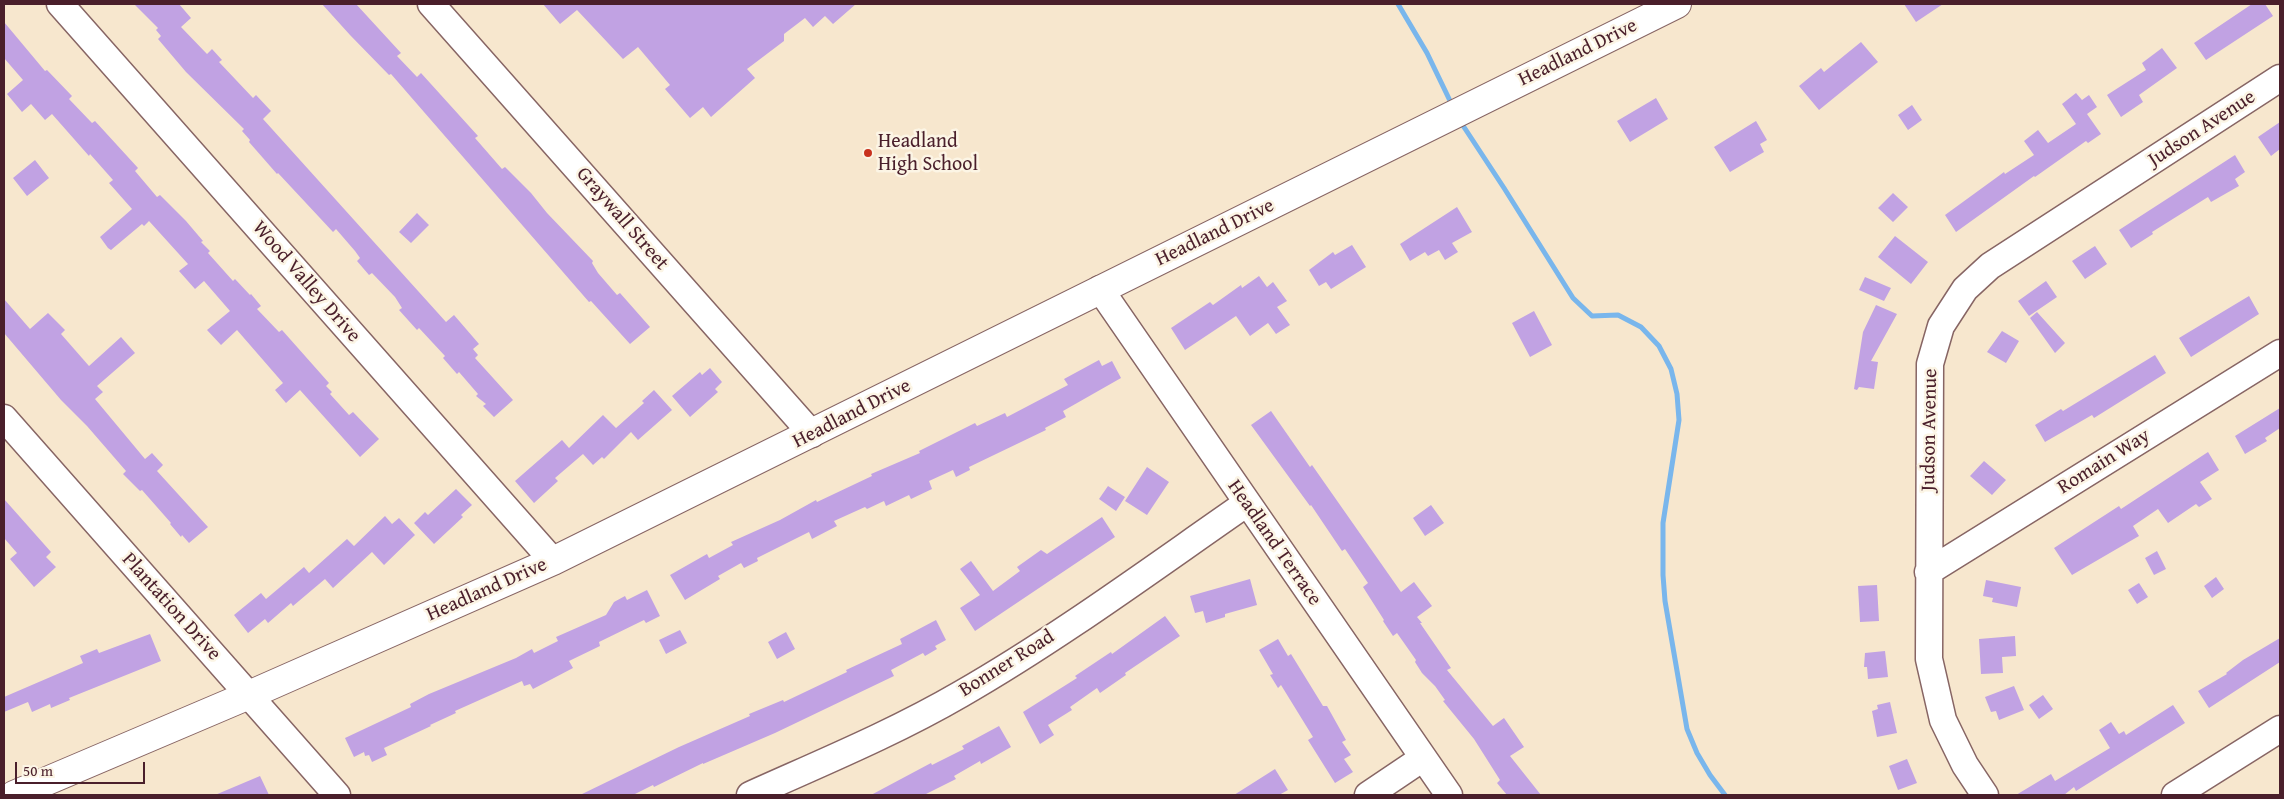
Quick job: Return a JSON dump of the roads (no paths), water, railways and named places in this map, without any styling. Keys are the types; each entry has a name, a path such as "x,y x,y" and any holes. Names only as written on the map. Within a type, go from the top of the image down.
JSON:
{"main road":[{"name":"Headland Drive","path":"14,795 249,695 553,561 1677,4"}],"street":[{"name":"Wood Valley Drive","path":"60,4 553,561"},
{"name":"Graywall Street","path":"431,4 812,434"},
{"name":"Judson Avenue","path":"1985,795 1965,765 1942,720 1929,659 1930,364 1941,326 1965,289 1990,266 2280,78"},
{"name":"Headland Terrace","path":"1100,290 1449,795"},
{"name":"Romain Way","path":"1928,572 2280,352"},
{"name":"Plantation Drive","path":"4,418 337,795"},
{"name":"Bonner Road","path":"750,795 894,729 960,695 1025,655 1248,503"},
{"path":"2175,795 2280,729"},
{"path":"1368,795 1422,758"}],"waterway":[{"path":"1398,4 1427,53 1453,107"},
{"path":"1460,121 1573,298 1592,316 1618,315 1641,327 1659,346 1671,369 1677,394 1679,420 1663,523 1665,601 1687,729 1697,753 1725,795"}],"place":[{"name":"Headland High School","path":"868,153"}]}
